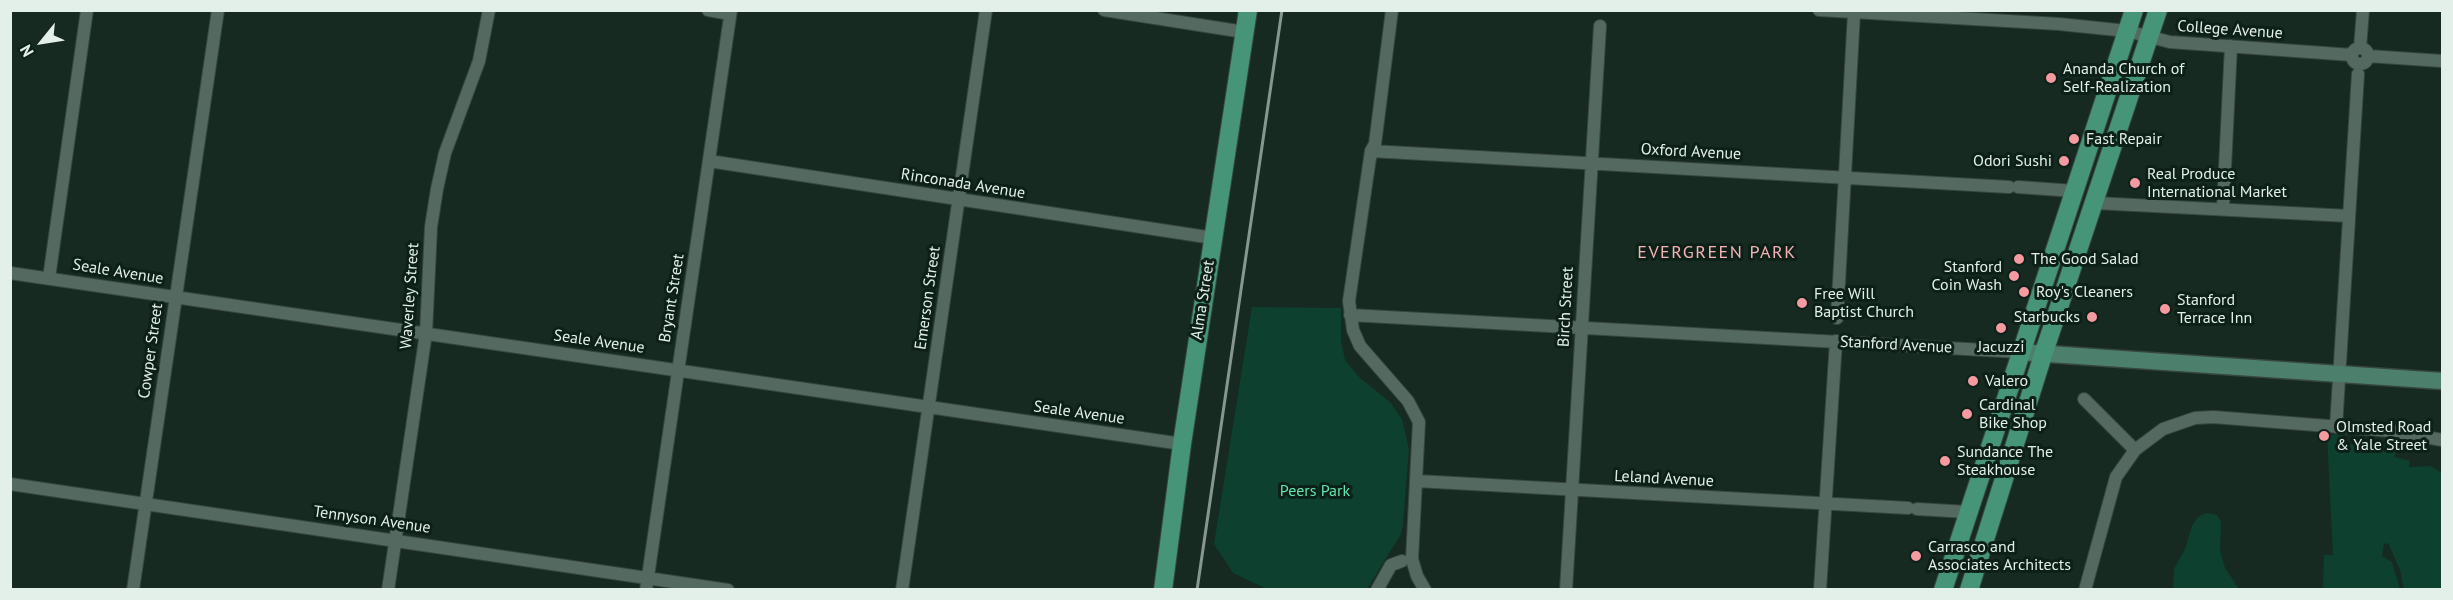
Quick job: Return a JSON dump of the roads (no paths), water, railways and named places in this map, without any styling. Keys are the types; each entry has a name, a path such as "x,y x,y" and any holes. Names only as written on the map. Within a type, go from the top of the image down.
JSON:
{"main road":[{"name":"Alma Street","path":"1163,590 1182,444 1248,10"},
{"path":"1943,590 2019,352 2134,10"},
{"path":"1969,590 2043,355 2158,10"}],"street":[{"path":"49,278 87,10"},
{"name":"Cowper Street","path":"133,590 218,10"},
{"name":"Waverley Street","path":"388,590 426,333 431,237 437,189 445,153 479,60 489,10"},
{"path":"708,10 730,12"},
{"name":"Emerson Street","path":"902,590 986,10"},
{"path":"1392,10 1383,59 1387,65 1375,144 1371,151 1348,296 1353,330 1364,353 1416,411 1420,427 1412,559 1425,590"},
{"name":"College Avenue","path":"1819,10 2059,24 2127,31 2170,42 2360,53 2442,61"},
{"path":"2360,53 2362,10"},
{"path":"1111,11 1245,32"},
{"name":"Bryant Street","path":"647,584 730,12"},
{"path":"1837,318 1854,13"},
{"name":"Birch Street","path":"1566,590 1600,26"},
{"path":"2223,208 2231,46"},
{"path":"2336,427 2358,74"},
{"name":"Oxford Avenue","path":"1371,151 2074,191"},
{"name":"Rinconada Avenue","path":"709,161 1213,238"},
{"path":"2095,203 2349,216"},
{"name":"Seale Avenue","path":"10,273 678,370 928,409 1182,444"},
{"name":"Stanford Avenue","path":"1350,315 2019,352 2442,381"},
{"path":"1820,590 1836,341"},
{"path":"2084,399 2135,450"},
{"path":"2085,590 2116,477 2135,450 2163,429 2195,418 2276,421 2392,431 2442,440"},
{"name":"Leland Avenue","path":"1417,481 1968,512"},
{"name":"Tennyson Avenue","path":"10,484 396,541 647,584 728,590"},
{"path":"1377,590 1391,565 1402,561"}],"railway":[{"path":"1197,590 1282,10"}],"place":[{"name":"Ananda Church of Self-Realization","path":"2051,78"},
{"name":"Fast Repair","path":"2074,139"},
{"name":"Odori Sushi","path":"2064,161"},
{"name":"Real Produce International Market","path":"2135,183"},
{"name":"The Good Salad","path":"2019,259"},
{"name":"Stanford Coin Wash","path":"2014,276"},
{"name":"Roy's Cleaners","path":"2024,292"},
{"name":"Free Will Baptist Church","path":"1802,303"},
{"name":"Stanford Terrace Inn","path":"2165,309"},
{"name":"Starbucks","path":"2092,317"},
{"name":"Jacuzzi","path":"2001,328"},
{"name":"Valero","path":"1973,381"},
{"name":"Cardinal Bike Shop","path":"1967,414"},
{"name":"Olmsted Road & Yale Street","path":"2324,436"},
{"name":"Sundance The Steakhouse","path":"1945,461"},
{"name":"Carrasco and Associates Architects","path":"1916,556"}],"district":[{"name":"EVERGREEN PARK","path":"1717,253"}],"park label":[{"name":"Peers Park","path":"1315,491"}]}
